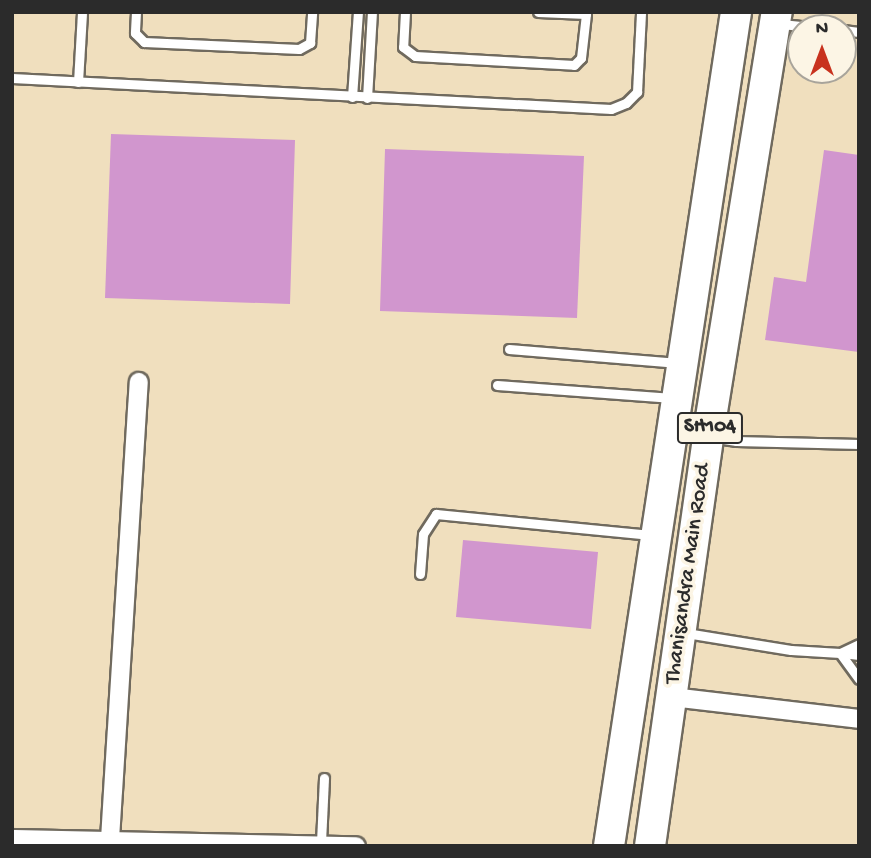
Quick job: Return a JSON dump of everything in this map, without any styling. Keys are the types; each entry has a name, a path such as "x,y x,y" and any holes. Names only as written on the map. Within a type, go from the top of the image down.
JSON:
{"main road":[{"name":"Thanisandra Main Road","path":"609,846 672,432 674,398 736,12"},
{"name":"Thanisandra Main Road","path":"650,846 684,633 708,436 777,18"}],"street":[{"path":"110,839 139,382"},
{"path":"672,697 859,719"},
{"path":"12,839 110,839 136,843 321,842 356,846"}],"lane":[{"path":"78,82 82,12"},
{"path":"136,12 135,33 145,41 299,49 310,43 312,12"},
{"path":"352,97 358,12"},
{"path":"367,98 372,12"},
{"path":"405,12 403,47 415,56 563,67 574,65 581,58 586,13 538,12"},
{"path":"12,78 611,109 637,92 641,12"},
{"path":"509,349 680,363"},
{"path":"497,385 674,398"},
{"path":"672,432 859,444"},
{"path":"420,574 423,534 436,514 656,535"},
{"path":"684,633 791,650 859,655"},
{"path":"840,653 859,644"},
{"path":"840,653 859,679"},
{"path":"321,842 324,778"}],"building":[{"path":"111,134 295,140 290,304 105,298"},
{"path":"385,149 584,156 577,318 380,311"},
{"path":"824,150 859,155 859,352 765,340 774,277 806,282"},
{"path":"463,540 598,552 591,629 456,617"}]}
